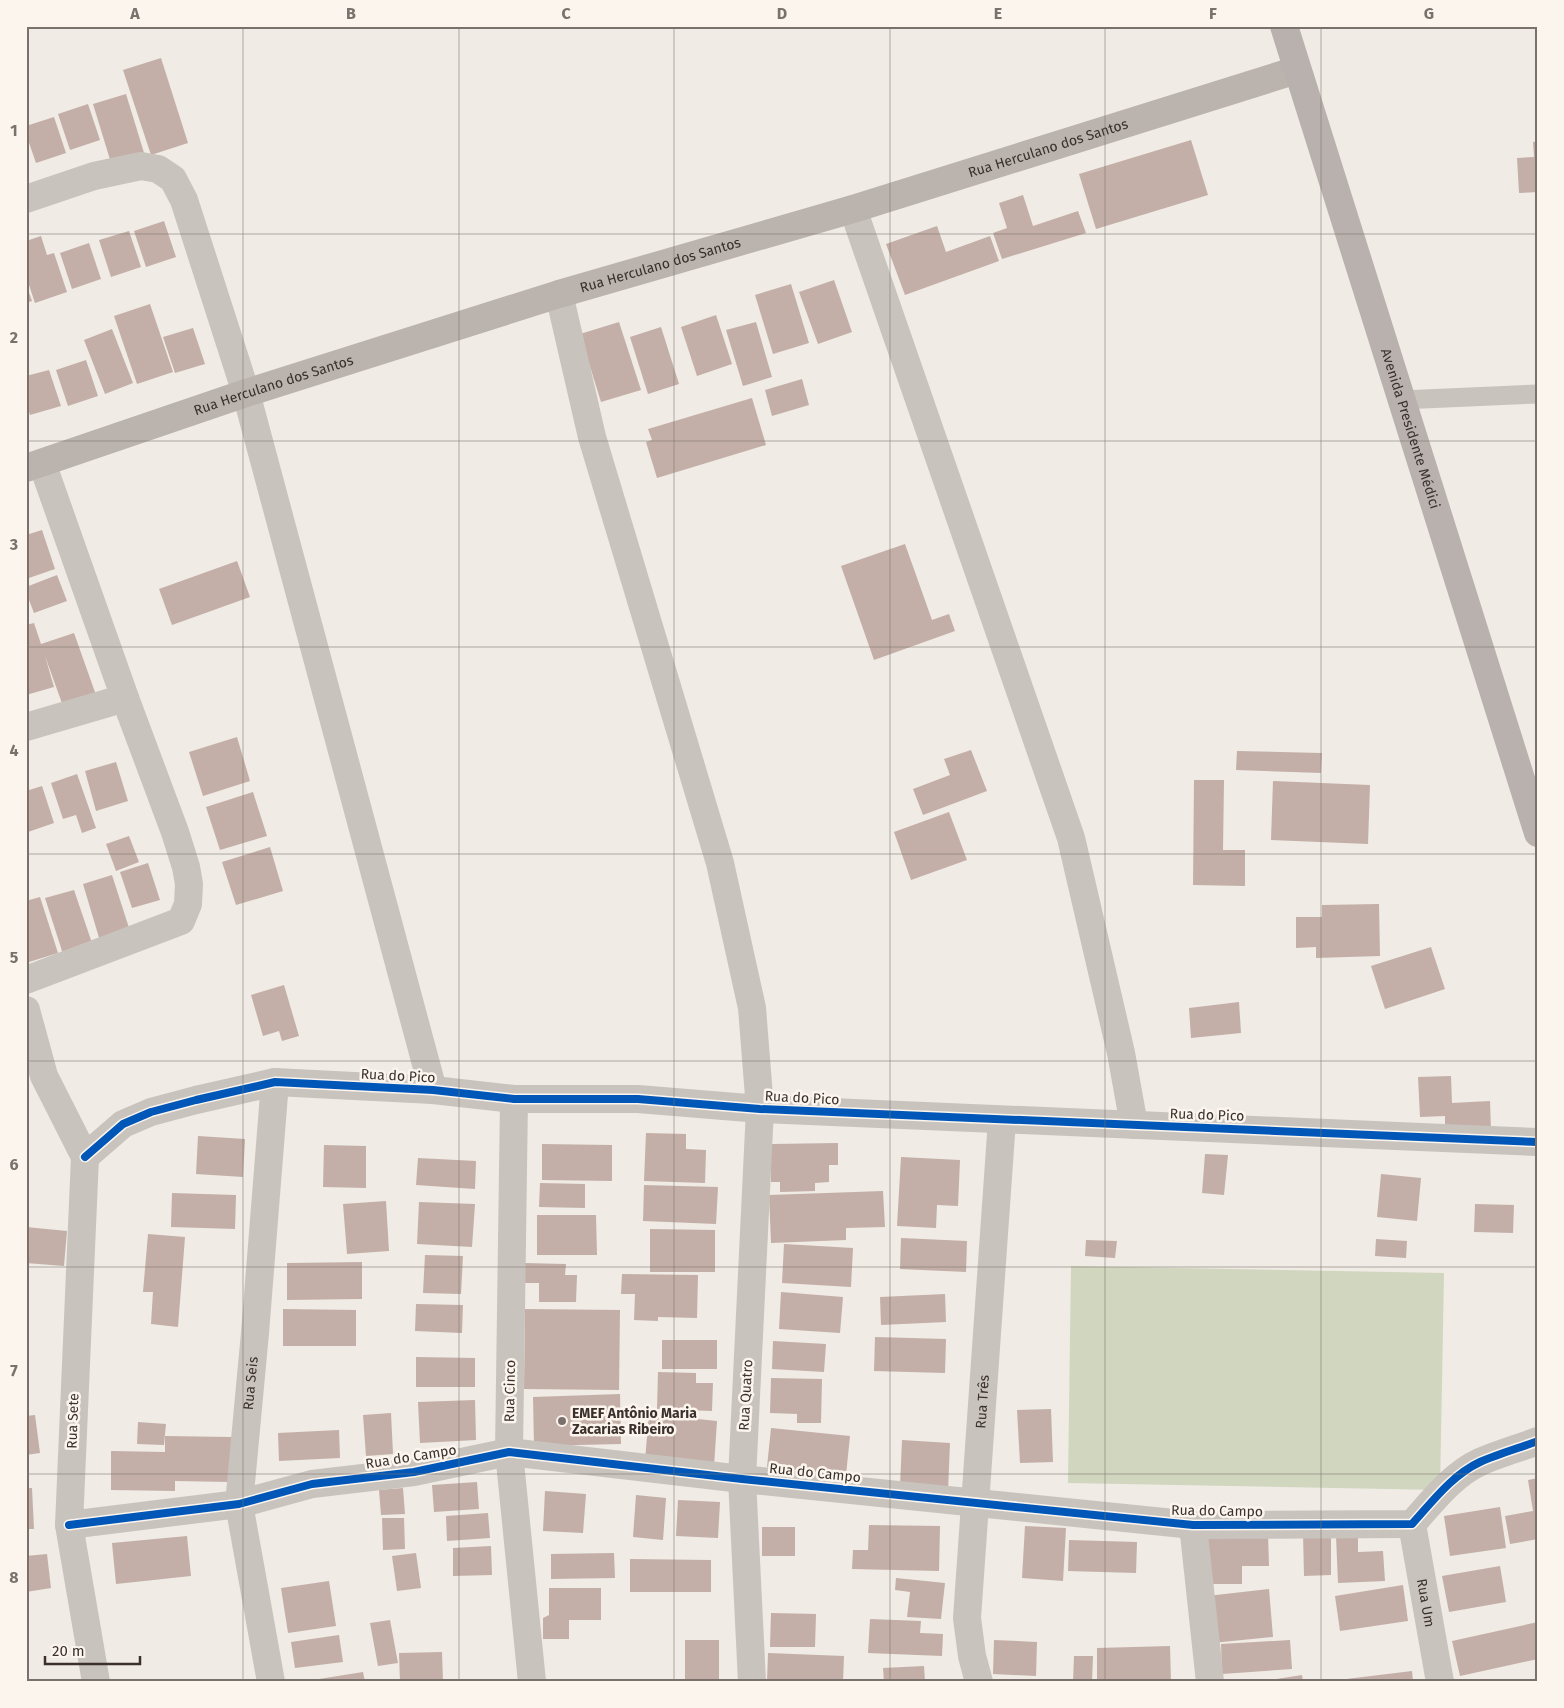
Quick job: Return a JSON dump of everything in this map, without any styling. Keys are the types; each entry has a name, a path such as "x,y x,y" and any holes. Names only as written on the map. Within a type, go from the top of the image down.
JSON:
{"main road":[{"name":"Avenida Presidente Médici","path":"1284,26 1401,400 1530,787 1538,833"}],"street":[{"name":"Rua Herculano dos Santos","path":"34,466 246,393 559,294 854,209 1297,70"},
{"path":"26,199 94,176 141,166 158,169 173,179 184,200 246,393 433,1090"},
{"path":"854,209 1072,838 1121,1053 1134,1125"},
{"name":"Rua Quatro","path":"559,294 592,438 720,864 752,1008 760,1109 742,1479 752,1682"},
{"path":"26,980 181,921 188,904 189,884 186,867 175,832 34,466"},
{"path":"26,728 124,698"},
{"path":"26,1010 44,1076 85,1157"},
{"name":"Rua do Pico","path":"85,1157 123,1124 151,1112 275,1082 433,1090 514,1099 638,1099 760,1109 1538,1142"},
{"name":"Rua Seis","path":"271,1682 239,1504 275,1082"},
{"name":"Rua Cinco","path":"514,1099 509,1452 532,1682"},
{"name":"Rua Três","path":"979,1682 972,1656 967,1618 1002,1120"},
{"name":"Rua Sete","path":"85,1157 69,1525 96,1682"},
{"path":"1412,1524 1446,1486 1463,1472 1479,1462 1538,1441"},
{"name":"Rua do Campo","path":"69,1525 239,1504 312,1484 414,1472 509,1452 742,1479 1192,1525 1412,1524"},
{"name":"Rua Um","path":"1412,1524 1440,1682"},
{"path":"1192,1525 1210,1682"}],"lane":[{"path":"1401,400 1538,394"}],"green space":[{"path":"1071,1266 1444,1273 1440,1490 1068,1483"}],"building":[{"path":"161,58 188,143 151,155 123,70"},
{"path":"126,94 145,156 112,166 93,104"},
{"path":"88,104 100,140 70,150 58,114"},
{"path":"54,117 66,153 36,163 26,134 26,126"},
{"path":"1191,140 1208,195 1096,229 1079,174"},
{"path":"1538,141 1538,192 1519,193 1517,158 1534,157 1533,142"},
{"path":"1023,195 1033,226 1078,211 1086,233 1002,259 993,233 1007,228 999,203"},
{"path":"164,221 176,257 146,267 134,231"},
{"path":"937,226 946,252 990,236 999,261 905,295 886,244"},
{"path":"129,231 141,267 111,277 99,240"},
{"path":"41,236 47,255 54,253 67,292 35,303 26,276 26,241"},
{"path":"89,243 101,279 72,289 60,253"},
{"path":"834,280 852,332 818,344 799,292"},
{"path":"26,284 32,301 26,303"},
{"path":"791,284 809,343 773,354 755,295"},
{"path":"150,304 173,372 137,384 114,316"},
{"path":"716,315 732,364 697,376 681,327"},
{"path":"619,322 641,390 601,402 580,334"},
{"path":"756,322 772,377 743,386 726,330"},
{"path":"661,327 679,384 648,394 630,337"},
{"path":"193,328 205,364 175,373 163,337"},
{"path":"112,329 133,383 105,394 84,340"},
{"path":"86,360 98,396 68,406 56,370"},
{"path":"49,370 61,406 30,415 26,403 26,376"},
{"path":"802,379 809,405 772,416 765,390"},
{"path":"752,398 766,445 657,478 646,442 652,440 648,429"},
{"path":"42,530 55,569 26,579 26,535"},
{"path":"905,544 932,620 949,614 955,631 874,660 841,566"},
{"path":"237,561 250,597 172,625 159,589"},
{"path":"57,575 67,601 34,613 26,587"},
{"path":"34,623 41,644 74,633 96,695 63,706 45,656 54,687 26,695 26,625"},
{"path":"237,737 250,781 203,796 189,752"},
{"path":"971,750 987,791 923,815 913,789 950,775 944,759"},
{"path":"1237,751 1322,753 1321,773 1236,770"},
{"path":"116,762 128,801 96,811 85,771"},
{"path":"77,774 96,828 82,833 76,815 63,819 51,783"},
{"path":"1194,780 1224,780 1223,850 1245,850 1245,886 1193,885"},
{"path":"1273,781 1370,785 1368,844 1271,840"},
{"path":"42,786 54,823 28,832 26,791"},
{"path":"253,792 267,836 220,850 206,807"},
{"path":"949,812 967,860 911,880 894,832"},
{"path":"129,836 139,862 116,871 106,844"},
{"path":"270,847 283,891 236,905 222,862"},
{"path":"148,863 160,900 132,908 120,872"},
{"path":"112,875 130,931 100,941 83,884"},
{"path":"74,890 93,946 63,954 45,898"},
{"path":"40,897 58,953 29,962 26,955 26,901"},
{"path":"1379,904 1380,956 1316,958 1316,947 1296,948 1296,917 1322,917 1322,905"},
{"path":"1431,947 1445,989 1385,1009 1371,966"},
{"path":"284,985 299,1036 282,1041 279,1031 263,1036 251,995"},
{"path":"1239,1002 1241,1033 1191,1038 1189,1008"},
{"path":"1451,1076 1452,1103 1490,1101 1491,1131 1445,1133 1445,1116 1420,1117 1418,1077"},
{"path":"646,1133 686,1134 686,1149 706,1150 705,1183 644,1181"},
{"path":"198,1136 245,1139 243,1177 196,1174"},
{"path":"838,1143 838,1165 829,1165 829,1182 815,1183 815,1191 780,1192 780,1182 771,1182 771,1144"},
{"path":"542,1144 612,1145 612,1181 542,1180"},
{"path":"324,1145 366,1146 366,1188 323,1187"},
{"path":"1205,1154 1228,1155 1224,1195 1202,1193"},
{"path":"901,1157 960,1160 958,1206 937,1205 936,1228 897,1226"},
{"path":"418,1158 476,1161 475,1189 416,1185"},
{"path":"1381,1174 1421,1178 1417,1221 1377,1217"},
{"path":"540,1183 585,1184 585,1208 539,1207"},
{"path":"644,1185 718,1187 716,1224 643,1221"},
{"path":"883,1191 885,1227 846,1228 846,1240 771,1243 769,1195"},
{"path":"172,1193 236,1195 235,1229 171,1227"},
{"path":"386,1201 389,1251 347,1254 343,1204"},
{"path":"419,1202 475,1204 472,1247 417,1244"},
{"path":"1475,1204 1514,1205 1513,1233 1474,1232"},
{"path":"537,1215 596,1215 597,1255 537,1255"},
{"path":"26,1227 67,1231 64,1266 26,1263"},
{"path":"650,1229 715,1230 715,1272 650,1272"},
{"path":"148,1234 185,1237 178,1327 151,1324 153,1292 143,1292"},
{"path":"901,1238 967,1241 966,1272 900,1269"},
{"path":"1376,1239 1407,1241 1406,1258 1375,1256"},
{"path":"1086,1240 1117,1241 1115,1258 1085,1256"},
{"path":"784,1244 853,1248 851,1287 782,1283"},
{"path":"425,1255 463,1256 461,1294 423,1293"},
{"path":"362,1262 362,1299 287,1300 287,1263"},
{"path":"524,1263 566,1264 565,1275 577,1275 576,1302 539,1302 539,1283 524,1283"},
{"path":"622,1274 698,1275 697,1318 658,1317 658,1321 634,1320 635,1294 621,1294"},
{"path":"781,1292 843,1297 840,1333 779,1329"},
{"path":"945,1294 946,1322 881,1325 880,1297"},
{"path":"416,1304 463,1305 462,1333 415,1331"},
{"path":"283,1309 356,1310 356,1346 283,1346"},
{"path":"525,1309 620,1310 619,1390 524,1389"},
{"path":"875,1337 946,1339 945,1373 874,1371"},
{"path":"662,1340 717,1340 717,1369 662,1369"},
{"path":"773,1341 826,1344 824,1372 772,1369"},
{"path":"416,1357 475,1358 475,1387 416,1387"},
{"path":"658,1372 696,1373 696,1383 713,1383 712,1411 657,1409"},
{"path":"771,1378 822,1379 821,1423 797,1423 797,1414 770,1413"},
{"path":"620,1394 621,1444 534,1446 533,1397"},
{"path":"475,1400 476,1440 420,1443 418,1402"},
{"path":"1051,1409 1053,1462 1020,1463 1017,1410"},
{"path":"391,1413 393,1454 366,1456 363,1415"},
{"path":"649,1414 717,1421 714,1466 645,1460"},
{"path":"35,1415 40,1453 26,1455 26,1416"},
{"path":"138,1422 166,1424 164,1445 137,1444"},
{"path":"771,1428 850,1436 846,1475 767,1467"},
{"path":"339,1430 340,1458 279,1461 278,1433"},
{"path":"165,1436 232,1437 231,1482 175,1481 175,1491 111,1490 111,1451 165,1452"},
{"path":"902,1440 950,1443 948,1491 900,1487"},
{"path":"1538,1478 1538,1539 1510,1544 1505,1516 1533,1511 1528,1480"},
{"path":"477,1482 479,1509 434,1512 432,1485"},
{"path":"26,1488 32,1488 34,1529 26,1529"},
{"path":"403,1488 405,1514 381,1515 379,1490"},
{"path":"545,1491 586,1494 583,1533 543,1531"},
{"path":"636,1495 666,1498 663,1540 633,1537"},
{"path":"678,1500 720,1502 718,1538 676,1536"},
{"path":"1500,1507 1506,1548 1450,1556 1444,1516"},
{"path":"488,1513 490,1538 447,1541 446,1516"},
{"path":"382,1518 404,1518 405,1549 383,1550"},
{"path":"869,1525 940,1526 939,1571 852,1569 853,1550 868,1550"},
{"path":"1025,1526 1066,1528 1063,1581 1022,1578"},
{"path":"762,1527 795,1527 795,1556 762,1556"},
{"path":"1268,1533 1269,1566 1242,1566 1242,1584 1208,1584 1207,1535"},
{"path":"1303,1533 1331,1533 1331,1575 1304,1576"},
{"path":"1358,1535 1358,1552 1383,1551 1385,1581 1338,1583 1336,1536"},
{"path":"187,1536 191,1576 116,1584 112,1543"},
{"path":"1069,1540 1137,1542 1136,1573 1068,1571"},
{"path":"491,1546 492,1575 453,1576 453,1548"},
{"path":"416,1553 421,1588 397,1591 392,1556"},
{"path":"614,1553 615,1578 551,1579 551,1554"},
{"path":"47,1554 51,1588 26,1592 26,1556"},
{"path":"630,1559 711,1560 711,1592 630,1592"},
{"path":"1500,1566 1506,1602 1449,1612 1442,1576"},
{"path":"896,1578 945,1583 941,1619 907,1617 910,1592 895,1590"},
{"path":"329,1581 336,1626 288,1633 281,1588"},
{"path":"1403,1585 1408,1621 1340,1631 1335,1596"},
{"path":"549,1588 601,1588 601,1620 569,1620 569,1639 543,1639 543,1618 549,1615"},
{"path":"1269,1589 1273,1637 1212,1643 1207,1596"},
{"path":"771,1613 816,1614 815,1647 770,1647"},
{"path":"870,1619 921,1621 920,1633 943,1634 942,1656 868,1653"},
{"path":"390,1620 398,1663 378,1666 370,1623"},
{"path":"1538,1622 1538,1659 1460,1676 1452,1641"},
{"path":"339,1635 343,1662 295,1668 291,1642"},
{"path":"685,1640 719,1640 719,1682 685,1682"},
{"path":"994,1640 1037,1642 1036,1676 993,1674"},
{"path":"1290,1640 1292,1669 1222,1674 1221,1644"},
{"path":"1170,1646 1171,1682 1097,1682 1097,1648"},
{"path":"442,1652 443,1682 400,1682 399,1653"},
{"path":"768,1653 844,1656 843,1682 767,1682"},
{"path":"1074,1656 1093,1656 1092,1682 1073,1682"},
{"path":"924,1666 925,1682 884,1682 883,1668"},
{"path":"1412,1671 1413,1682 1338,1682 1338,1680"},
{"path":"363,1672 365,1682 319,1682 319,1679"},
{"path":"1302,1675 1303,1682 1263,1682 1263,1681"}],"cycle path":[{"path":"85,1157 123,1124 151,1112 275,1082 433,1090 514,1099 638,1099 760,1109 1538,1142"},
{"path":"69,1525 239,1504 312,1484 414,1472 509,1452 742,1479 1193,1525 1412,1524 1451,1482 1470,1467 1538,1441"}],"place":[{"name":"EMEF Antônio Maria Zacarias Ribeiro","path":"562,1421"}]}
